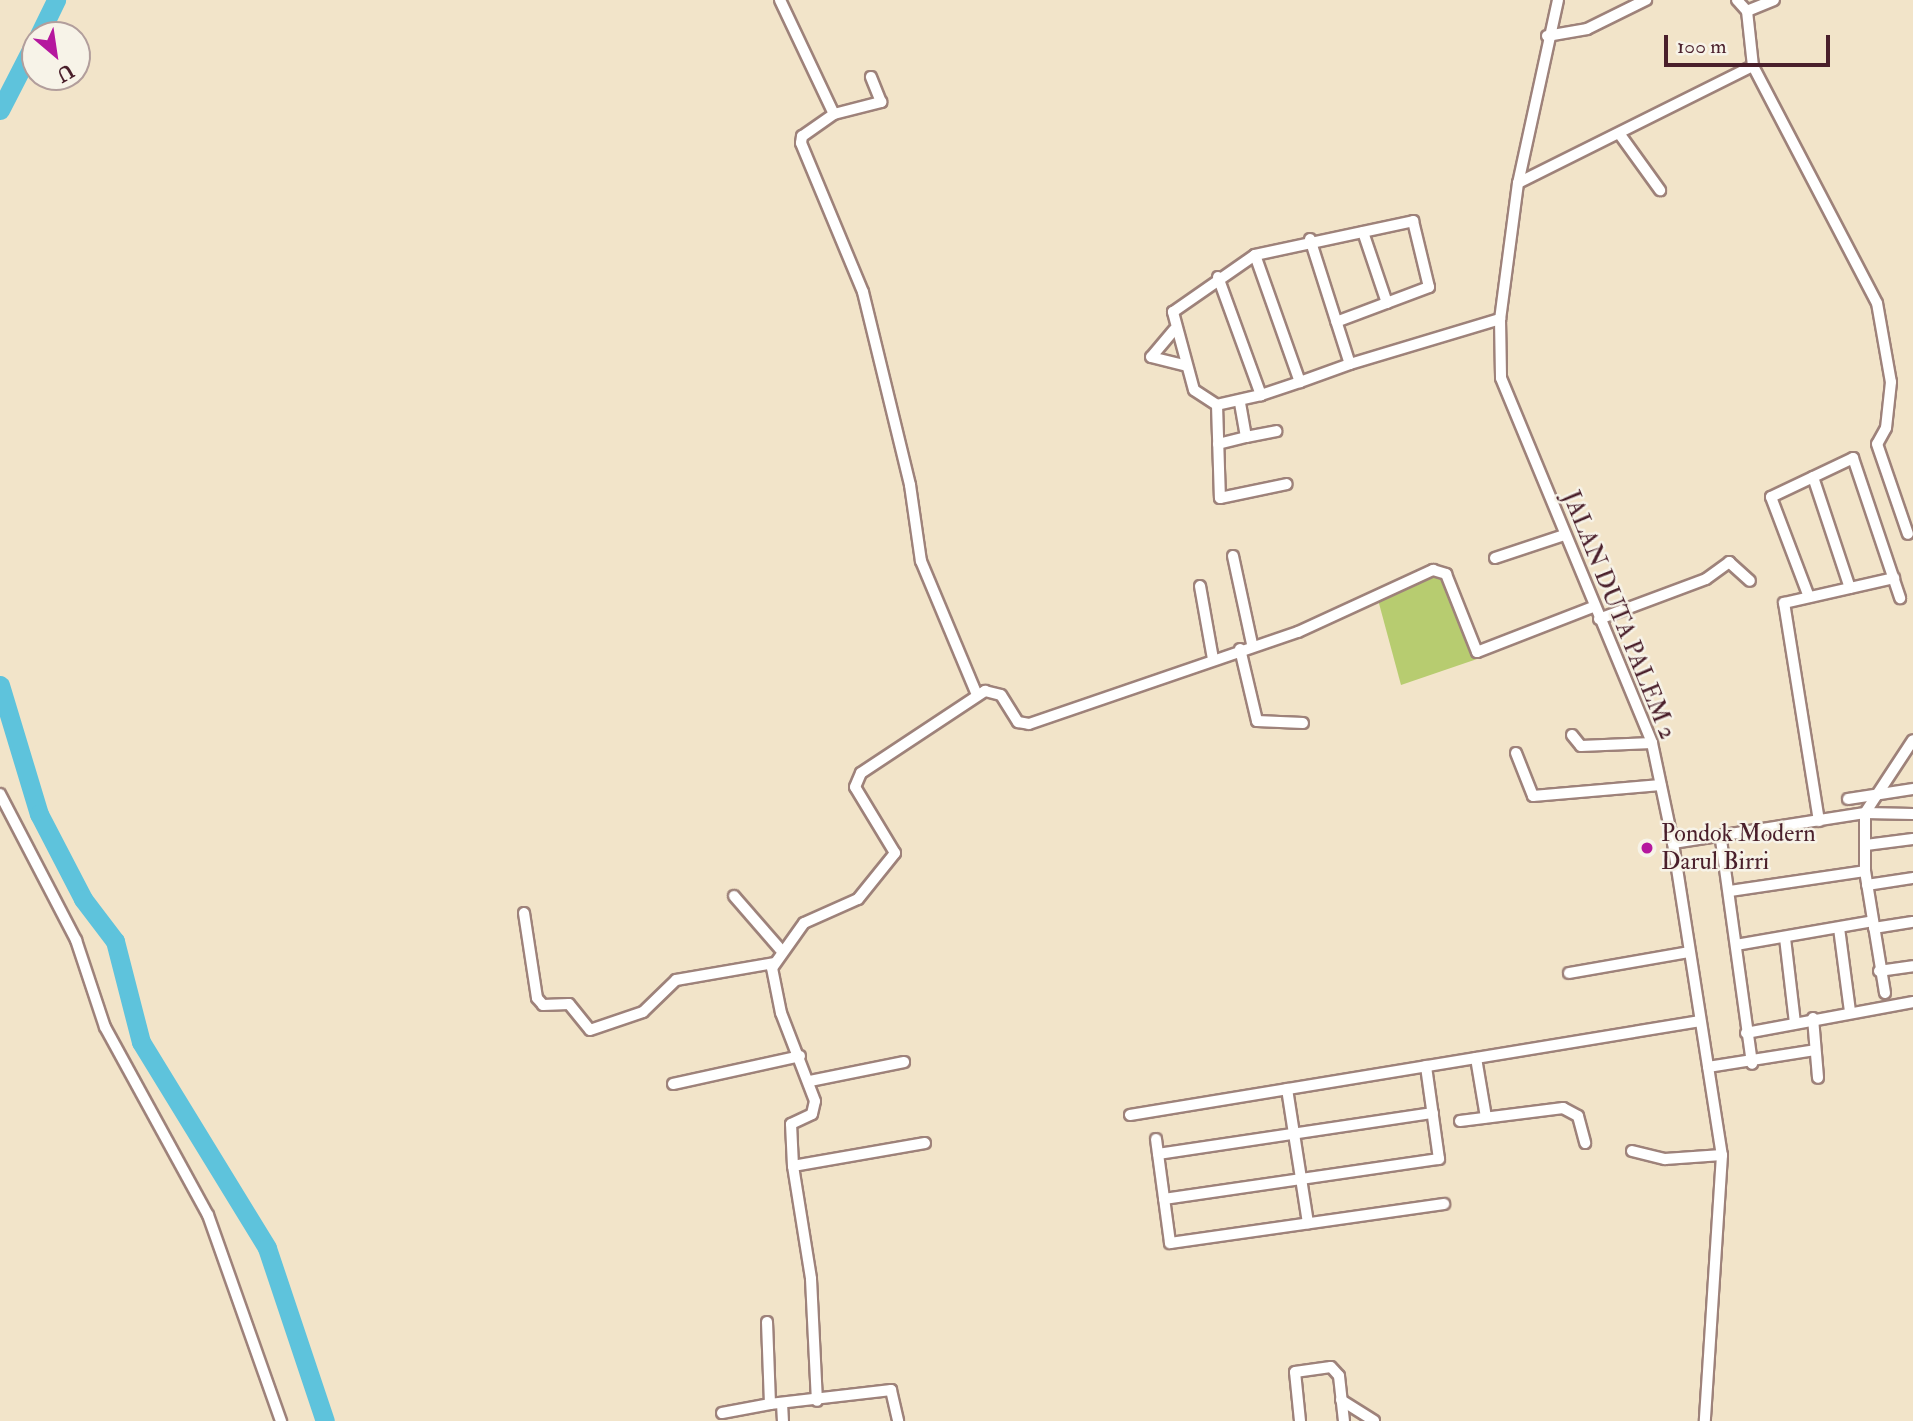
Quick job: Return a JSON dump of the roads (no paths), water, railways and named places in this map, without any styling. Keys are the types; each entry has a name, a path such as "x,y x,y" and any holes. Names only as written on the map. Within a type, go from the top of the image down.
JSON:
{"street":[{"path":"780,0 834,114"},
{"name":"JALAN DUTA PALEM 2","path":"1558,0 1547,36 1518,183 1500,319 1501,378 1593,607 1652,743 1673,844 1722,1155 1705,1421"},
{"path":"1547,36 1587,29 1646,0"},
{"path":"1737,0 1747,11 1753,66 1877,303 1891,382 1886,428 1877,444 1908,534"},
{"path":"1747,11 1773,0"},
{"path":"1518,183 1621,136 1753,66"},
{"path":"871,77 881,102 834,114 802,136 801,143 863,292 910,485 920,556 976,695"},
{"path":"1621,136 1660,190"},
{"path":"1336,322 1432,282 1418,227 1407,219 1363,232 1310,239 1255,255 1218,277 1173,312 1174,330 1191,386 1217,405 1240,402 1350,364 1500,319"},
{"path":"1363,232 1387,303"},
{"path":"1310,239 1350,364"},
{"path":"1255,255 1300,382"},
{"path":"1218,277 1261,395"},
{"path":"1174,330 1151,357 1184,365"},
{"path":"1240,402 1247,437"},
{"path":"1217,405 1220,498 1287,484"},
{"path":"1218,444 1276,431"},
{"path":"1809,597 1771,497 1853,458 1900,598"},
{"path":"1813,477 1850,588"},
{"path":"1495,558 1564,536"},
{"path":"1233,556 1252,644"},
{"path":"1600,620 1698,583 1729,562 1749,581"},
{"path":"817,1401 811,1279 793,1166 791,1124 815,1108 810,1081 779,1006 774,963 780,949 808,919 858,899 895,853 865,806 856,779 976,695 995,692 1018,722 1029,724 1252,644 1298,632 1440,569 1477,652 1593,607"},
{"path":"1819,821 1784,603 1894,578"},
{"path":"1200,586 1213,659"},
{"path":"1240,649 1257,721 1303,723"},
{"path":"1572,735 1581,746 1652,743"},
{"path":"1885,993 1879,971 1865,871 1866,813 1913,740"},
{"path":"1516,753 1533,796 1661,786"},
{"path":"1848,799 1913,789"},
{"path":"0,794 76,940 105,1027 208,1215 281,1421"},
{"path":"1673,844 1721,840 1866,813 1913,814"},
{"path":"1866,845 1913,839"},
{"path":"1721,840 1752,1062"},
{"path":"1730,891 1865,871"},
{"path":"1867,884 1913,878"},
{"path":"734,896 780,949"},
{"path":"524,914 537,998 544,1005 569,1004 590,1030 643,1012 676,979 774,963"},
{"path":"1737,945 1839,928 1913,922"},
{"path":"1839,928 1850,1012"},
{"path":"1785,938 1796,1023"},
{"path":"1569,973 1689,952"},
{"path":"1879,971 1913,965"},
{"path":"1746,1033 1813,1018 1913,1002"},
{"path":"1813,1018 1818,1078"},
{"path":"1130,1115 1700,1021"},
{"path":"1708,1067 1815,1051"},
{"path":"673,1084 800,1056"},
{"path":"1476,1058 1486,1116"},
{"path":"810,1081 904,1062"},
{"path":"1164,1199 1439,1159 1426,1066"},
{"path":"1287,1089 1308,1223"},
{"path":"1460,1121 1563,1108 1578,1116 1584,1143"},
{"path":"1158,1154 1433,1113"},
{"path":"1156,1139 1170,1243 1444,1204"},
{"path":"793,1166 925,1143"},
{"path":"1632,1151 1679,1160 1722,1155"},
{"path":"767,1322 776,1404 783,1421"},
{"path":"1300,1421 1296,1370 1336,1370 1344,1421"},
{"path":"722,1413 891,1390 898,1421"},
{"path":"1341,1400 1374,1421"}],"waterway":[{"path":"46,21 56,0"},
{"path":"0,110 21,69"},
{"path":"0,685 39,814 83,899 115,941 141,1042 267,1248 325,1421"}],"place":[{"name":"Pondok Modern Darul Birri","path":"1647,848"}]}
